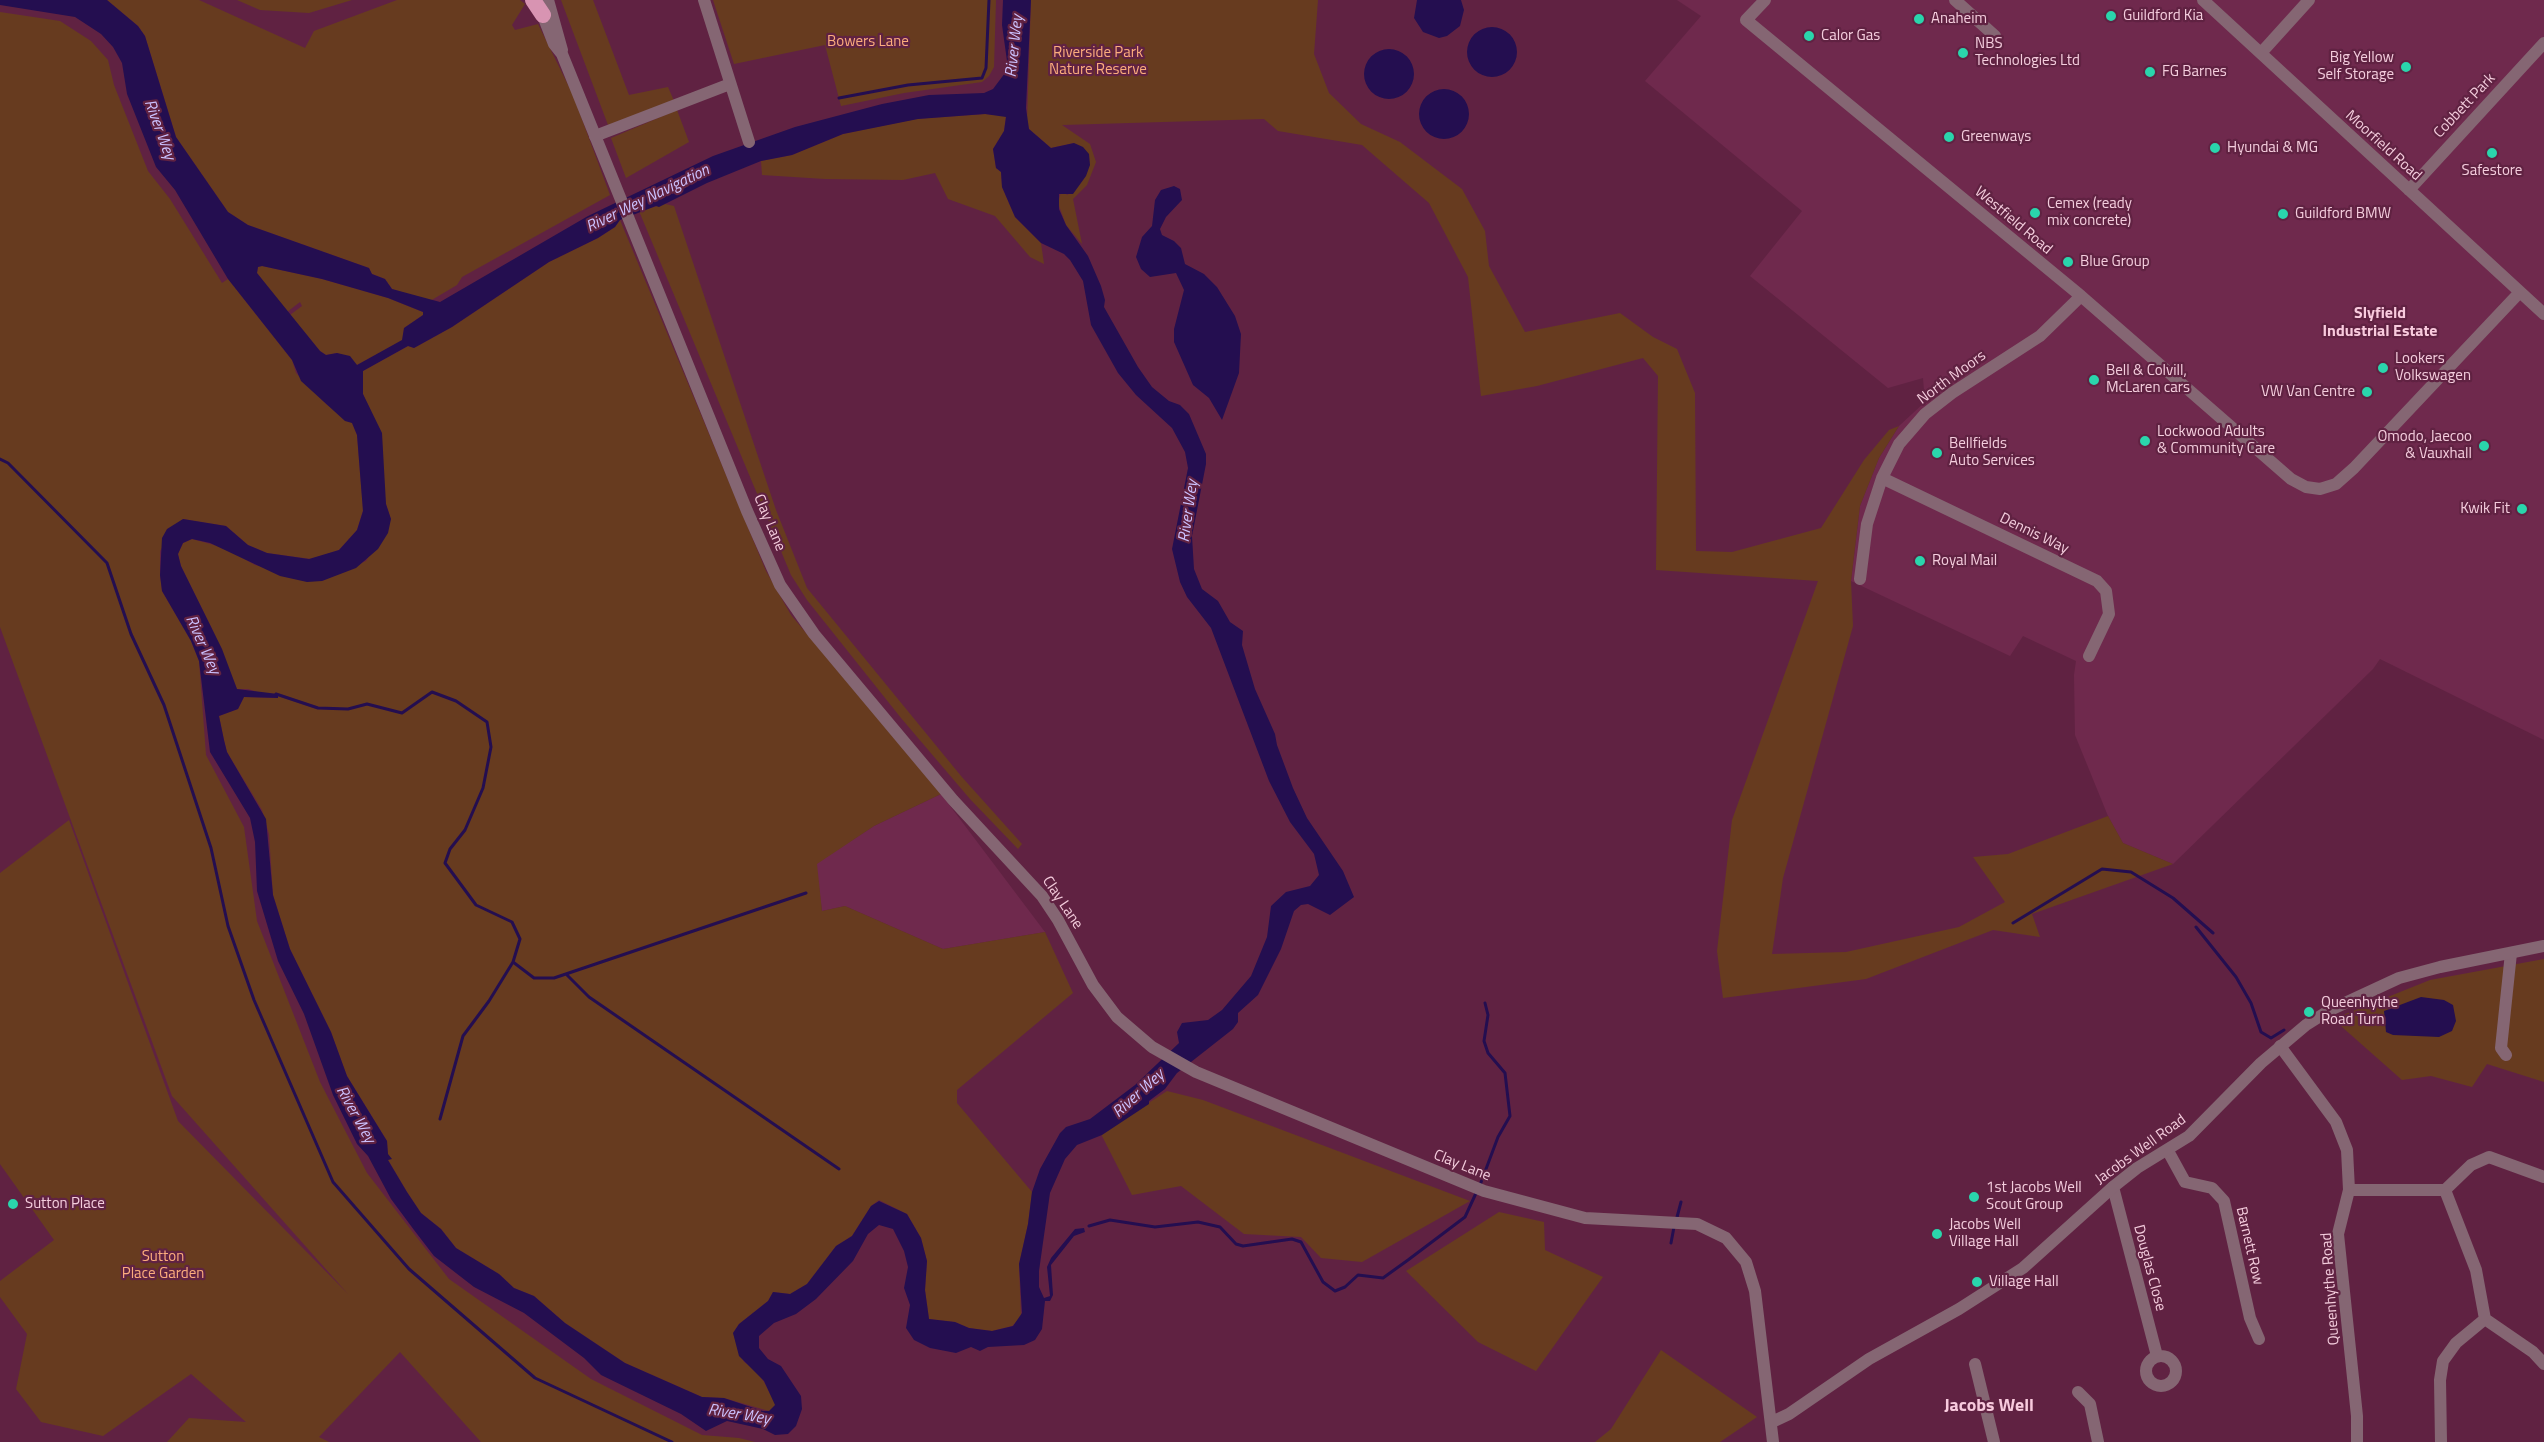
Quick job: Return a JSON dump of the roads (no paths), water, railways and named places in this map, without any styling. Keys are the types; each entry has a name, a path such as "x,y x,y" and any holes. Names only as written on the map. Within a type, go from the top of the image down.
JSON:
{"street":[{"path":"704,0 749,141"},
{"name":"Westfield Road","path":"1765,0 1746,20 2081,296 2291,479 2306,487 2320,489 2336,484 2360,462 2520,292"},
{"path":"1955,0 1995,36"},
{"name":"Moorfield Road","path":"2203,0 2544,314"},
{"path":"2260,53 2308,0"},
{"name":"Clay Lane","path":"540,4 554,44 562,54 766,556 792,604 953,800 1042,896 1058,920 1093,985 1117,1017 1161,1052 1187,1067 1478,1189 1585,1218 1697,1224 1726,1238 1746,1262 1755,1291 1773,1442"},
{"name":"Cobbett Park","path":"2409,190 2544,44"},
{"path":"595,136 730,84"},
{"name":"North Moors","path":"1860,579 1867,524 1882,478 1899,444 1925,414 1952,393 2040,336 2081,296"},
{"name":"Dennis Way","path":"1882,478 2097,581 2106,591 2109,614 2089,656"},
{"name":"Jacobs Well Road","path":"1772,1422 1789,1414 1869,1359 2001,1284 2042,1252 2113,1187 2137,1168 2168,1151 2198,1128 2280,1046 2330,1010 2399,978 2544,946"},
{"path":"2506,1055 2501,1048 2511,952"},
{"name":"Queenhythe Road","path":"2280,1046 2336,1122 2347,1150 2349,1190 2338,1234 2357,1416 2357,1442"},
{"name":"Barnett Row","path":"2168,1151 2185,1182 2212,1188 2224,1201 2250,1318 2259,1340"},
{"path":"2349,1190 2445,1190 2471,1165 2489,1157 2544,1177"},
{"name":"Douglas Close","path":"2113,1187 2157,1356"},
{"path":"2445,1190 2476,1270 2485,1319 2533,1352 2544,1364"},
{"path":"2441,1442 2440,1380 2443,1361 2456,1343 2485,1319"},
{"path":"1975,1364 1994,1442"},
{"path":"2078,1392 2090,1404 2098,1442"}],"water":[{"path":"0,0 107,0 138,26 145,36 176,137 228,212 248,225 369,268 372,274 385,279 392,289 440,302 588,216 713,156 795,127 882,104 929,95 984,93 993,89 1005,73 1007,61 1002,25 1003,0 1031,0 1026,108 1029,129 1051,148 1074,143 1083,147 1089,154 1090,165 1086,176 1073,194 1059,194 1059,209 1066,225 1088,256 1101,286 1105,300 1104,307 1138,367 1152,387 1169,401 1180,405 1189,414 1206,454 1192,536 1194,569 1202,589 1218,601 1230,622 1243,631 1242,645 1255,689 1275,734 1293,788 1307,818 1343,871 1354,897 1330,915 1308,904 1301,905 1294,911 1281,949 1258,995 1238,1013 1238,1022 1233,1029 1177,1073 1165,1089 1149,1101 1149,1104 1102,1135 1077,1145 1065,1159 1050,1193 1039,1271 1039,1287 1044,1298 1050,1296 1047,1267 1051,1258 1075,1229 1084,1228 1085,1232 1074,1236 1051,1265 1053,1295 1050,1301 1045,1301 1042,1329 1035,1340 1024,1345 988,1347 980,1351 971,1347 956,1353 930,1348 914,1340 906,1328 910,1305 904,1288 908,1267 904,1251 893,1229 879,1225 868,1234 853,1261 816,1299 796,1314 774,1323 759,1336 759,1348 768,1359 781,1366 801,1396 802,1409 796,1426 788,1434 775,1435 763,1429 727,1421 706,1431 681,1414 601,1375 584,1358 524,1313 474,1287 434,1256 391,1199 368,1156 357,1144 333,1095 304,1014 278,961 257,891 255,842 250,818 210,752 199,661 191,641 162,591 160,575 162,538 167,529 183,519 226,526 248,545 267,553 309,559 339,550 357,530 363,511 357,435 352,423 345,421 301,381 292,360 228,279 175,190 156,167 127,94 122,63 113,47 101,34 75,17 0,5","holes":["985,114 1006,117 1004,131 993,149 996,168 1001,172 1002,187 1015,217 1041,243 1064,254 1070,260 1083,281 1091,325 1118,373 1136,395 1172,428 1185,452 1188,468 1172,549 1180,582 1187,597 1211,628 1269,781 1290,822 1314,854 1319,875 1310,886 1286,892 1271,906 1267,937 1251,976 1222,1010 1208,1020 1182,1023 1177,1032 1179,1043 1135,1085 1090,1119 1066,1127 1060,1133 1040,1169 1032,1192 1019,1264 1022,1313 1013,1326 992,1331 969,1328 955,1322 929,1319 925,1290 927,1261 921,1238 907,1214 879,1201 871,1206 852,1236 836,1246 807,1284 790,1294 773,1292 768,1301 739,1324 733,1333 739,1356 764,1381 775,1405 769,1411 763,1411 724,1398 702,1397 625,1363 565,1323 534,1296 514,1288 499,1274 456,1248 441,1229 421,1213 388,1160 392,1159 388,1154 387,1141 347,1076 331,1032 290,949 273,895 266,819 227,752 219,716 238,709 244,697 278,698 278,694 237,689 222,649 181,566 178,554 183,543 192,539 210,543 280,576 307,582 322,581 356,568 378,549 388,533 391,519 386,504 382,433 363,394 363,371 408,346 414,348 452,327 549,262 598,238 615,227 620,220 656,206 659,207 707,183 761,161 792,155 843,134 918,119","258,267 322,279 388,298 423,312 423,315 404,328 402,340 357,365 350,356 337,353 326,355 320,351 257,273"]},
{"path":"1417,0 1461,0 1464,10 1460,26 1447,36 1439,38 1423,32 1414,18"},
{"path":"1487,27 1497,27 1510,34 1517,47 1517,57 1510,70 1497,77 1487,77 1478,73 1471,66 1467,57 1467,47 1471,38 1478,31"},
{"path":"1384,49 1394,49 1407,56 1414,69 1414,79 1407,92 1394,99 1384,99 1375,95 1368,88 1364,79 1364,69 1368,60 1375,53"},
{"path":"1439,89 1449,89 1462,96 1469,109 1469,119 1462,132 1449,139 1439,139 1430,135 1423,128 1419,119 1419,109 1423,100 1430,93"},
{"path":"1174,186 1180,189 1182,200 1166,217 1160,229 1162,235 1174,241 1181,248 1185,264 1204,274 1217,287 1235,316 1241,334 1239,373 1222,420 1209,398 1193,385 1174,342 1174,329 1184,290 1176,273 1150,277 1141,269 1136,257 1142,237 1152,226 1155,200 1161,190"},
{"path":"2421,997 2444,1000 2453,1005 2456,1021 2452,1031 2439,1037 2393,1035 2386,1032 2384,1011"}],"waterway":[{"path":"839,98 908,85 982,78 986,68 989,0"},
{"path":"0,459 8,463 107,563 131,634 164,705 211,848 228,926 254,1000 333,1182 409,1269 535,1378 672,1442"},
{"path":"276,694 318,708 348,709 367,704 402,713 432,692 456,701 487,722 491,747 483,788 465,830 450,849 445,863 476,905 512,922 520,939 513,962 489,1001 463,1036 440,1119"},
{"path":"2013,923 2102,869 2131,872 2173,898 2213,933"},
{"path":"513,962 534,978 554,978 806,893"},
{"path":"2196,927 2236,977 2251,1003 2261,1032 2271,1038 2284,1030"},
{"path":"567,975 589,997 839,1169"},
{"path":"1480,1185 1498,1137 1510,1116 1505,1073 1488,1053 1484,1041 1488,1015 1485,1003"},
{"path":"1089,1226 1110,1220 1155,1227 1198,1222 1220,1227 1236,1244 1243,1246 1292,1239 1301,1242 1323,1282 1335,1291 1345,1287 1358,1275 1383,1278 1465,1217 1477,1191"},
{"path":"1676,1221 1681,1202"},
{"path":"1671,1243 1674,1227"}],"place":[{"name":"Guildford Kia","path":"2111,16"},
{"name":"Anaheim","path":"1919,19"},
{"name":"Calor Gas","path":"1809,36"},
{"name":"NBS Technologies Ltd","path":"1963,53"},
{"name":"Big Yellow Self Storage","path":"2406,67"},
{"name":"FG Barnes","path":"2150,72"},
{"name":"Greenways","path":"1949,137"},
{"name":"Hyundai & MG","path":"2215,148"},
{"name":"Safestore","path":"2492,153"},
{"name":"Cemex (ready mix concrete)","path":"2035,213"},
{"name":"Guildford BMW","path":"2283,214"},
{"name":"Blue Group","path":"2068,262"},
{"name":"Lookers Volkswagen","path":"2383,368"},
{"name":"Bell & Colvill, McLaren cars","path":"2094,380"},
{"name":"VW Van Centre","path":"2367,392"},
{"name":"Lockwood Adults & Community Care","path":"2145,441"},
{"name":"Omodo, Jaecoo & Vauxhall","path":"2484,446"},
{"name":"Bellfields Auto Services","path":"1937,453"},
{"name":"Kwik Fit","path":"2522,509"},
{"name":"Royal Mail","path":"1920,561"},
{"name":"Queenhythe Road Turn","path":"2309,1012"},
{"name":"1st Jacobs Well Scout Group","path":"1974,1197"},
{"name":"Sutton Place","path":"13,1204"},
{"name":"Jacobs Well Village Hall","path":"1937,1234"},
{"name":"Village Hall","path":"1977,1282"}],"district":[{"name":"Slyfield Industrial Estate","path":"2380,323"},
{"name":"Jacobs Well","path":"1989,1407"}],"park label":[{"name":"Bowers Lane","path":"868,42"},
{"name":"Riverside Park Nature Reserve","path":"1098,62"},
{"name":"Sutton Place Garden","path":"163,1266"}],"water label":[{"name":"River Wey","path":"1015,46"},
{"name":"River Wey","path":"159,130"},
{"name":"River Wey Navigation","path":"648,199"},
{"name":"River Wey","path":"1189,511"},
{"name":"River Wey","path":"202,645"},
{"name":"River Wey","path":"1139,1094"},
{"name":"River Wey","path":"355,1115"},
{"name":"River Wey","path":"739,1415"}]}
